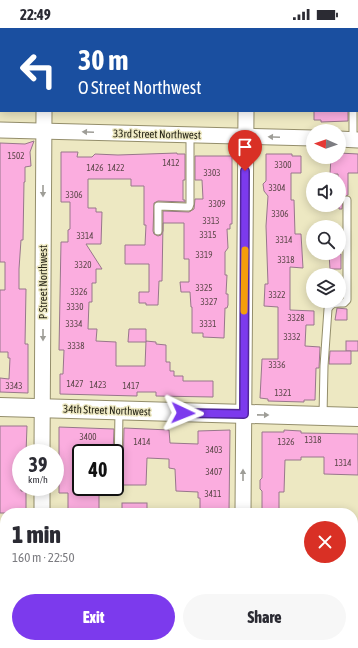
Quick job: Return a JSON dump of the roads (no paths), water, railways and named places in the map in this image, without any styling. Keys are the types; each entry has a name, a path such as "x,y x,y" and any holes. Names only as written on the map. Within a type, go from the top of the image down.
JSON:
{"street":[{"name":"P Street Northwest","path":"42,444 44,112"},
{"path":"243,508 246,112"},
{"name":"33rd Street Northwest","path":"0,130 306,138"},
{"name":"34th Street Northwest","path":"0,408 358,417"},
{"path":"42,496 42,508"}],"lane":[{"path":"350,139 353,112"},
{"path":"158,231 158,206 186,207 190,204 190,135"},
{"path":"324,416 324,366 328,309 330,305 334,303 344,303 347,300 347,200"},
{"path":"118,444 119,411"}]}
